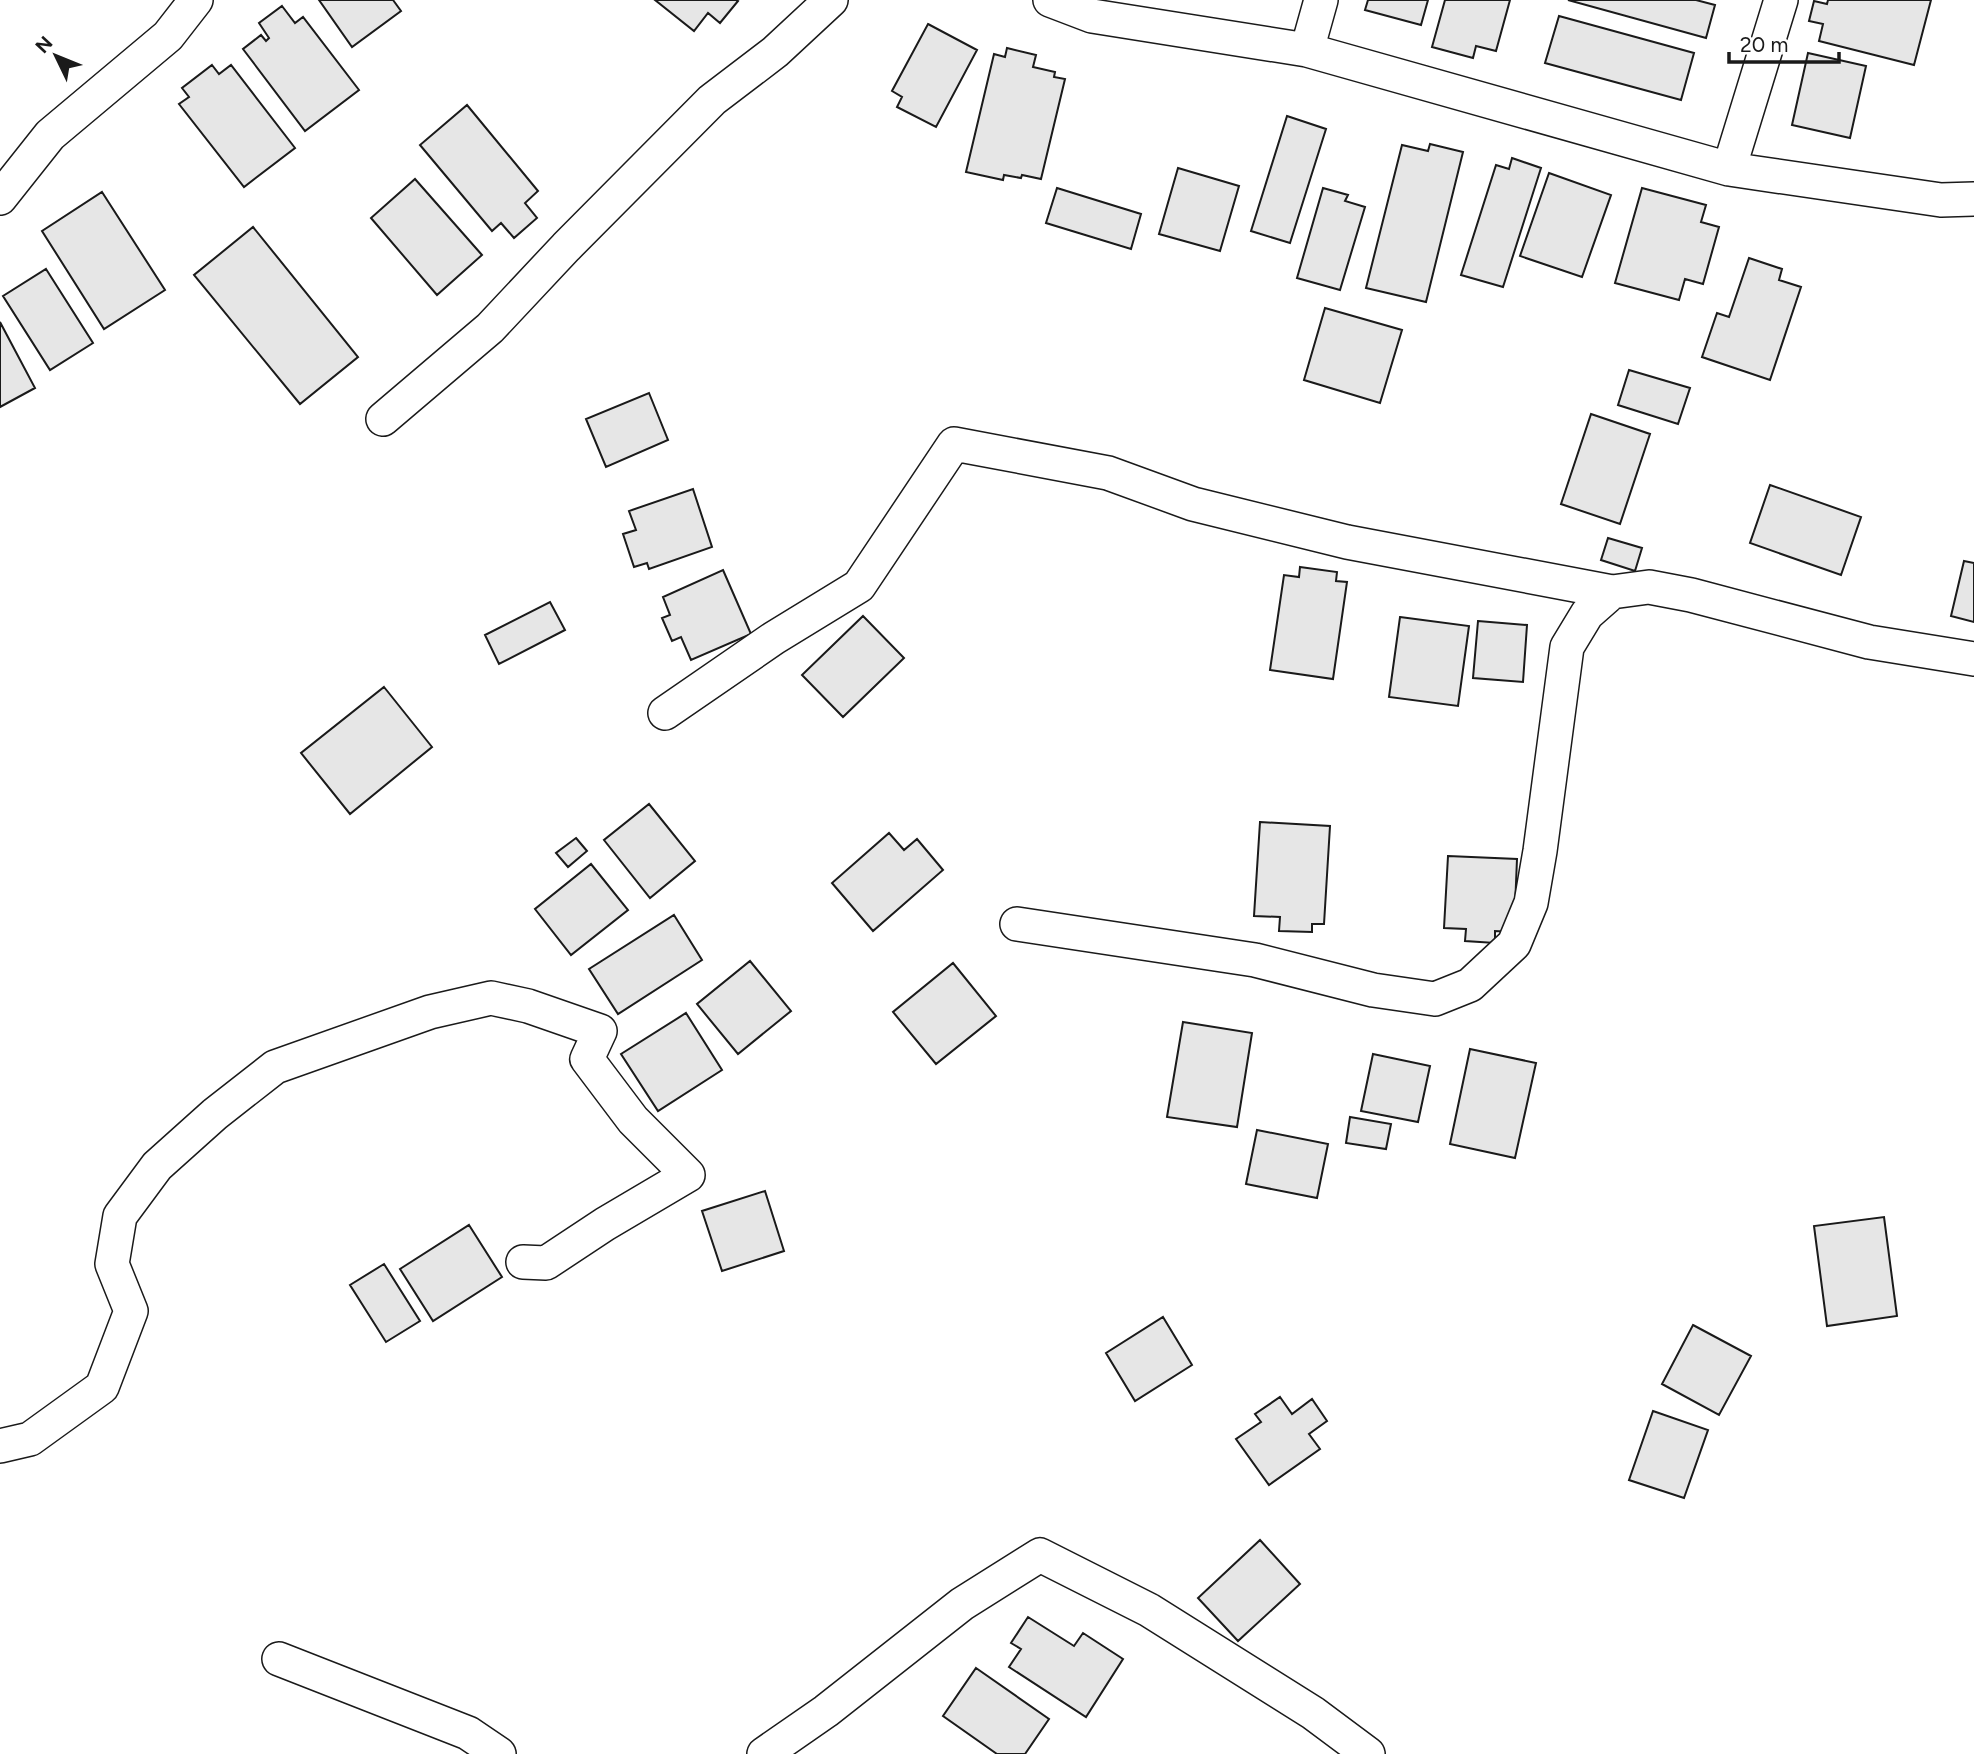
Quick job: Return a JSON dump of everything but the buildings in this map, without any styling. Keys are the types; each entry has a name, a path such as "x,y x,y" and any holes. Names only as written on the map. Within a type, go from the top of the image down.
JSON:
{"street":[{"path":"0,198 50,135 169,36 196,0"},
{"path":"383,419 490,328 712,100 775,52 831,0"},
{"path":"1049,0 1092,16 1307,50 1729,169 1941,200 1974,199"},
{"path":"1307,50 1321,0"},
{"path":"1729,169 1781,0"},
{"path":"666,713 774,638 859,586 954,444 1108,473 1194,504 1347,542 1612,592 1649,587 1691,595 1869,642 1974,659"},
{"path":"1017,924 1255,960 1373,990 1435,999 1471,985 1514,944 1531,903 1567,647 1587,614 1612,592"},
{"path":"0,1446 30,1439 102,1387 131,1311 112,1264 120,1216 156,1166 215,1114 275,1067 430,1012 491,998 528,1006 600,1031 587,1059 633,1120 688,1175 546,1263 523,1262"},
{"path":"764,1754 825,1711 962,1604 1040,1555 1149,1610 1313,1713 1368,1754"},
{"path":"279,1659 468,1733 499,1754"}]}
